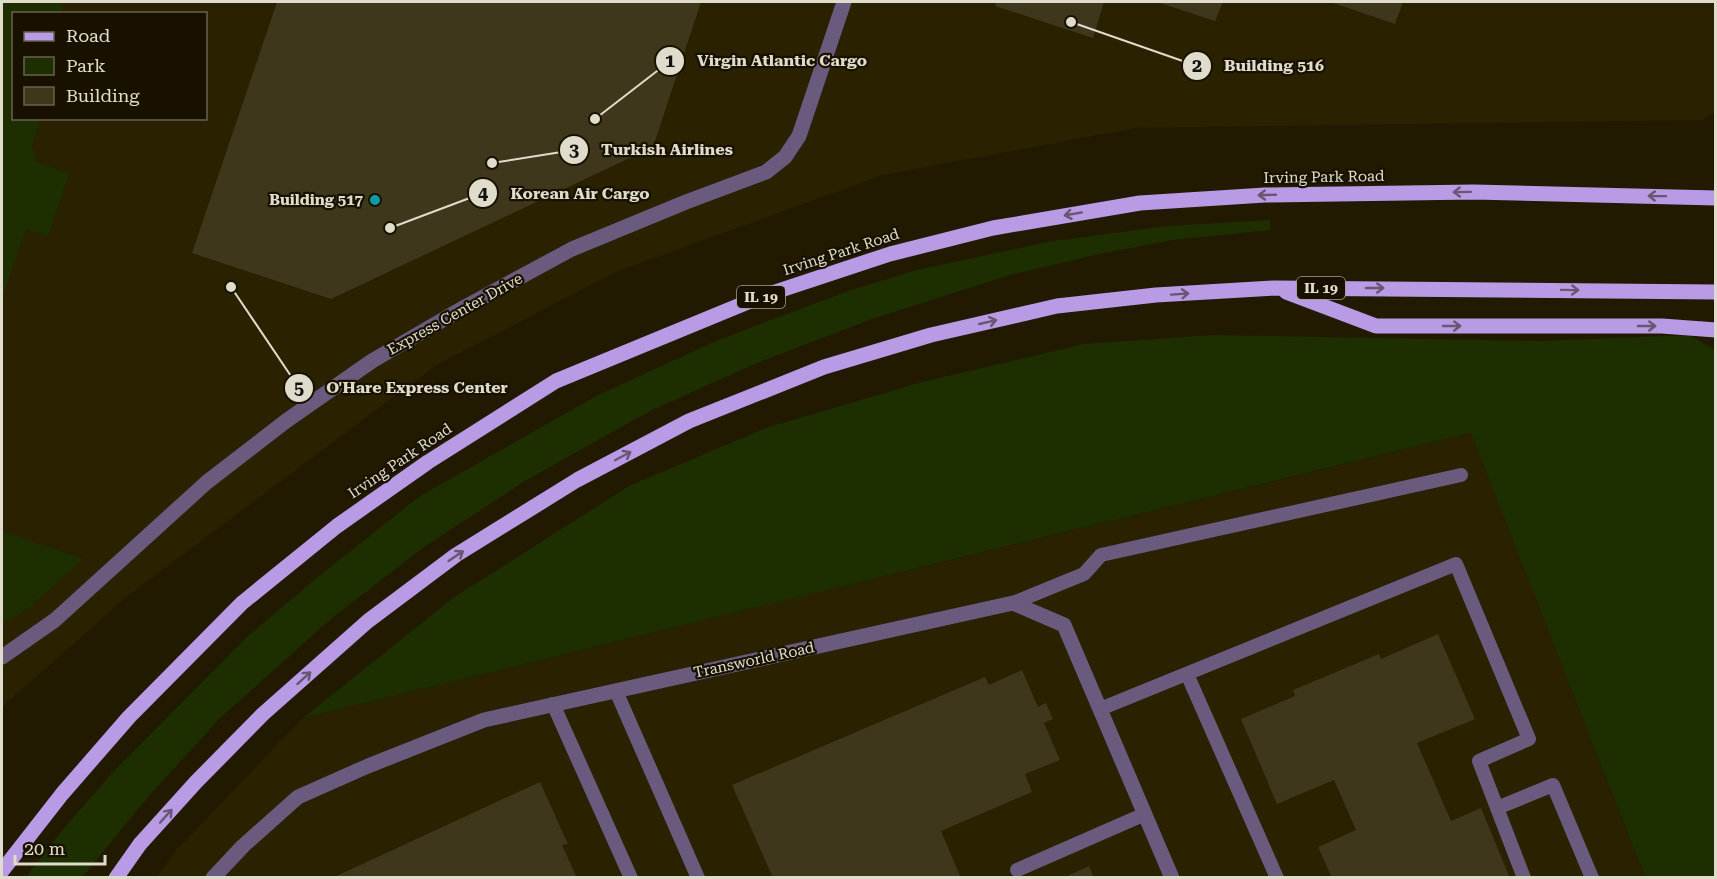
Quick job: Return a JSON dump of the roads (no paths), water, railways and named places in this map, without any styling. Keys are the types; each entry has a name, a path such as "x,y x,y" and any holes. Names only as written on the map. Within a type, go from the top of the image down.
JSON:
{"main road":[{"name":"Irving Park Road","path":"2,871 62,794 129,717 242,603 337,526 428,462 556,381 760,297 890,254 993,228 1140,203 1265,195 1474,192 1716,198"},
{"name":"IL 19","path":"116,878 140,844 196,782 263,714 368,621 456,555 557,493 689,421 824,367 954,330 1057,306 1156,295 1274,288 1716,292"},
{"path":"1274,288 1376,326 1662,326 1716,330"}],"street":[{"name":"Express Center Drive","path":"2,657 55,620 207,482 286,421 372,361 572,249 686,201 766,172 785,157 799,136 844,2"},
{"name":"Transworld Road","path":"213,878 243,846 298,797 368,766 484,720 1013,603"},
{"path":"1013,603 1064,625 1172,878"}],"lane":[{"path":"1013,603 1084,574 1101,555 1461,475"},
{"path":"1100,709 1456,564 1529,739 1479,761 1524,878"},
{"path":"1187,674 1277,878"},
{"path":"616,691 698,878"},
{"path":"553,704 632,878"},
{"path":"1497,808 1553,785 1592,878"},
{"path":"1017,870 1145,814"}],"place":[{"name":"Building 516","path":"1071,22"},
{"name":"Virgin Atlantic Cargo","path":"595,119"},
{"name":"Turkish Airlines","path":"492,163"},
{"name":"Building 517","path":"375,200"},
{"name":"Korean Air Cargo","path":"390,228"},
{"name":"O'Hare Express Center","path":"231,287"}]}
